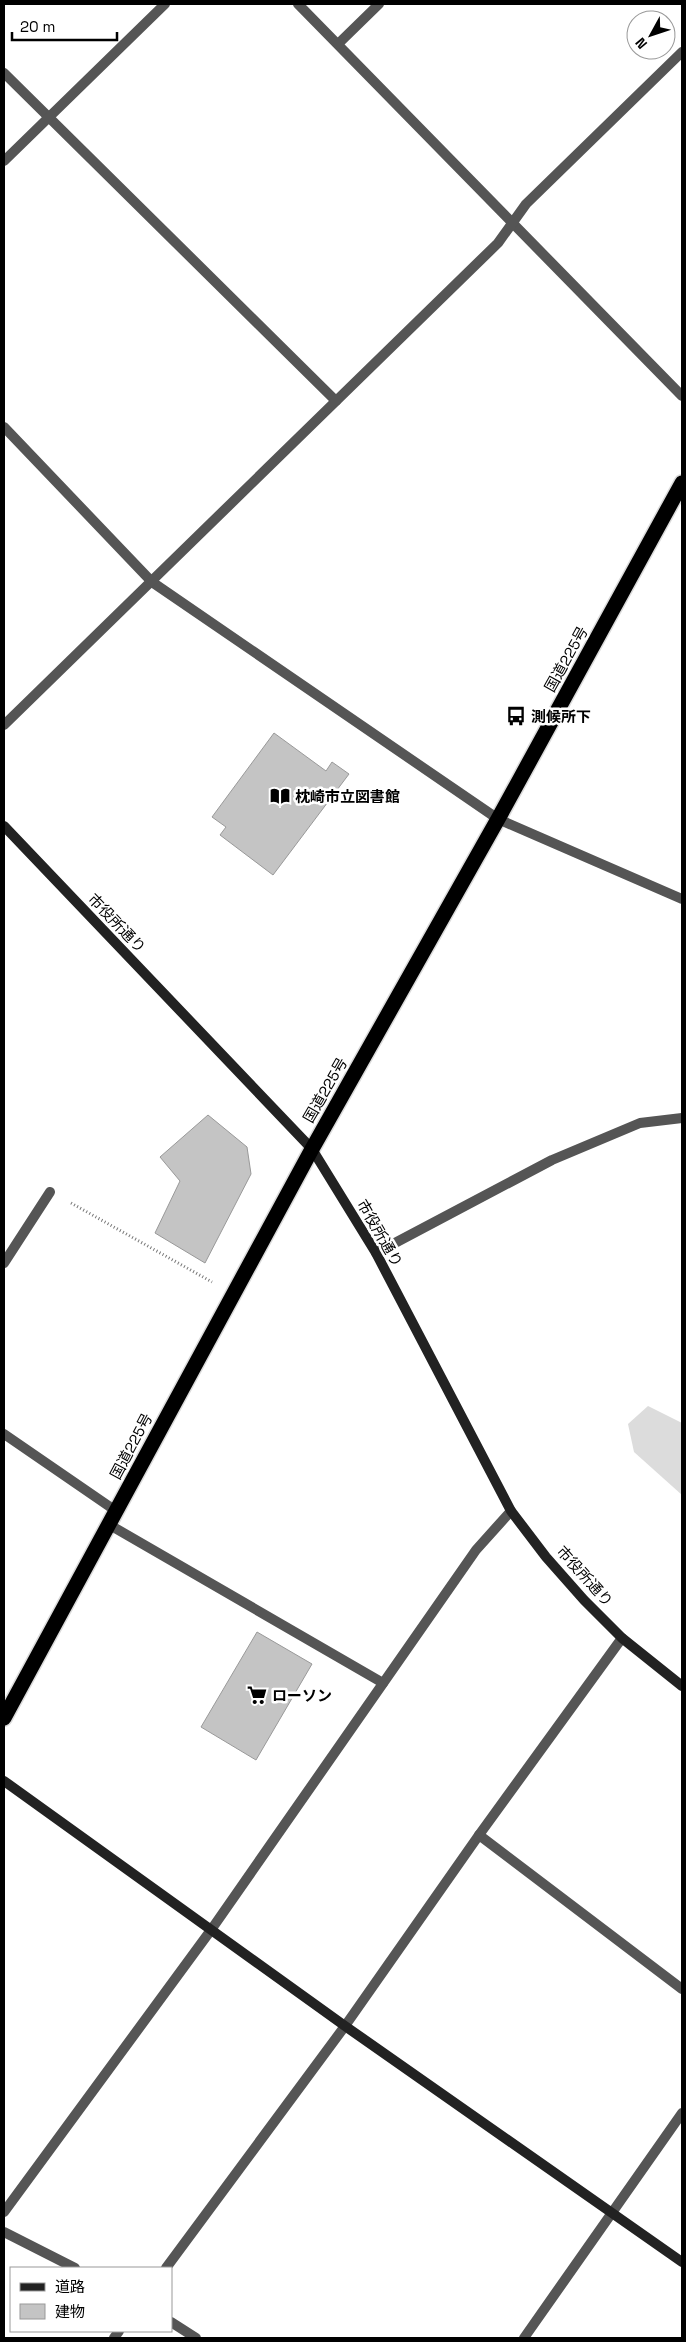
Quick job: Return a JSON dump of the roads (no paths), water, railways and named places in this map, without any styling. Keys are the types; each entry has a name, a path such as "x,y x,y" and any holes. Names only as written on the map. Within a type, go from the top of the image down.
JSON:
{"highway":[{"name":"国道225号","path":"4,1718 312,1148 498,819 682,483"}],"street":[{"path":"4,162 165,4"},
{"path":"298,4 682,396"},
{"path":"338,44 379,4"},
{"path":"4,725 498,243 526,204 682,52"},
{"path":"4,73 336,401"},
{"path":"4,427 152,582 498,819 682,899"},
{"name":"市役所通り","path":"4,826 312,1148 376,1253 511,1511 546,1557 584,1600 622,1638 682,1686"},
{"path":"376,1253 552,1160 640,1123 682,1118"},
{"path":"4,1263 50,1192"},
{"path":"4,1434 112,1517 383,1683"},
{"path":"4,2212 211,1930 476,1550 511,1511"},
{"path":"167,2267 345,2026 479,1835 622,1638"},
{"path":"4,1781 345,2026 682,2262"},
{"path":"479,1835 682,1989"},
{"path":"524,2338 613,2214 682,2113"},
{"path":"4,2232 73,2267"},
{"path":"172,2323 196,2338"}],"place":[{"name":"測候所下","path":"516,716"},
{"name":"枕崎市立図書館","path":"280,796"},
{"name":"ローソン","path":"257,1695"}]}
